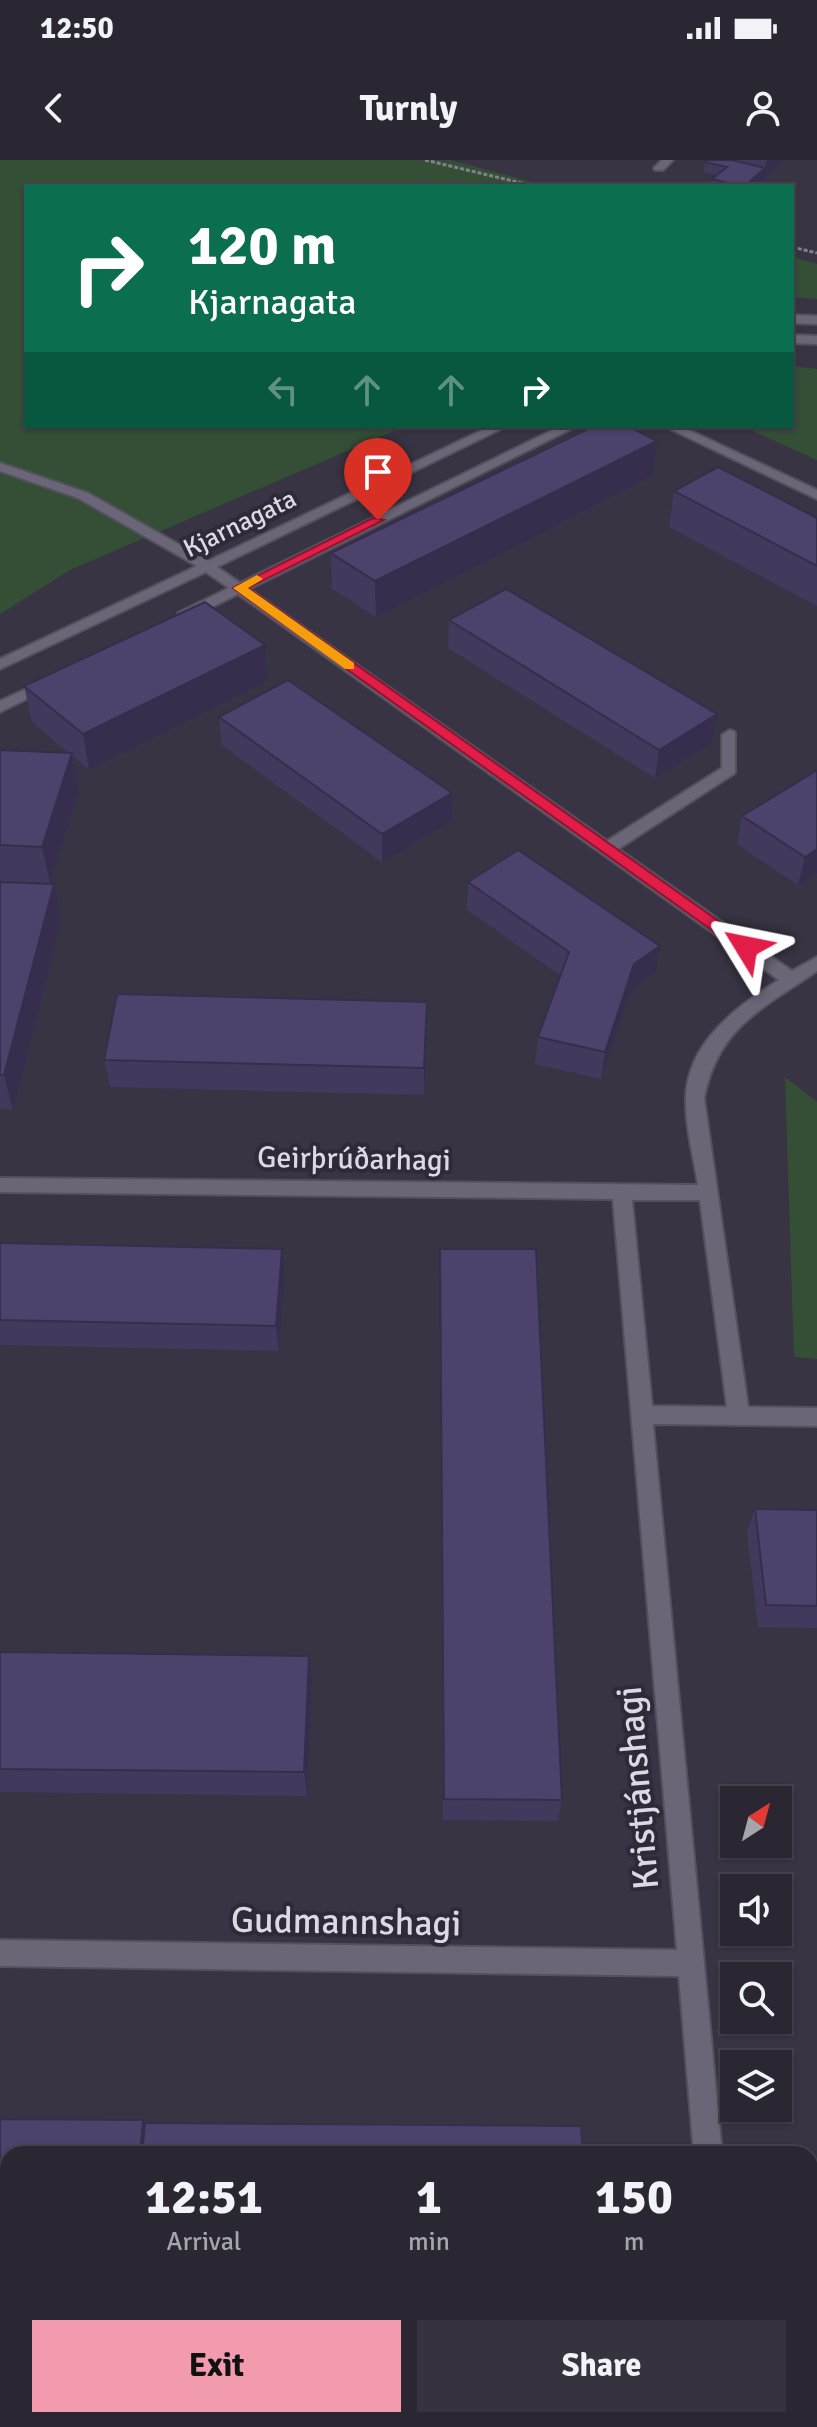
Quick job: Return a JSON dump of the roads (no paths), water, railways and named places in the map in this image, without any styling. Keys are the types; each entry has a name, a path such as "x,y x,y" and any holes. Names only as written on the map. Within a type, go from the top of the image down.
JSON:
{"street":[{"path":"794,319 817,320"},
{"path":"794,339 817,340"},
{"name":"Kjarnagata","path":"0,665 497,428"},
{"name":"Kjarnagata","path":"168,623 567,428"},
{"path":"674,428 817,495"},
{"path":"0,467 79,491 207,566 792,980"},
{"path":"0,707 68,673"},
{"path":"607,849 730,770 730,735"},
{"path":"739,1416 695,1098 697,1076 704,1056 719,1035 739,1017 817,963"},
{"name":"Geirþrúðarhagi","path":"0,1185 708,1193"},
{"name":"Kristjánshagi","path":"622,1192 707,2146"},
{"path":"643,1415 817,1417"},
{"name":"Gudmannshagi","path":"0,1953 691,1963"}]}
